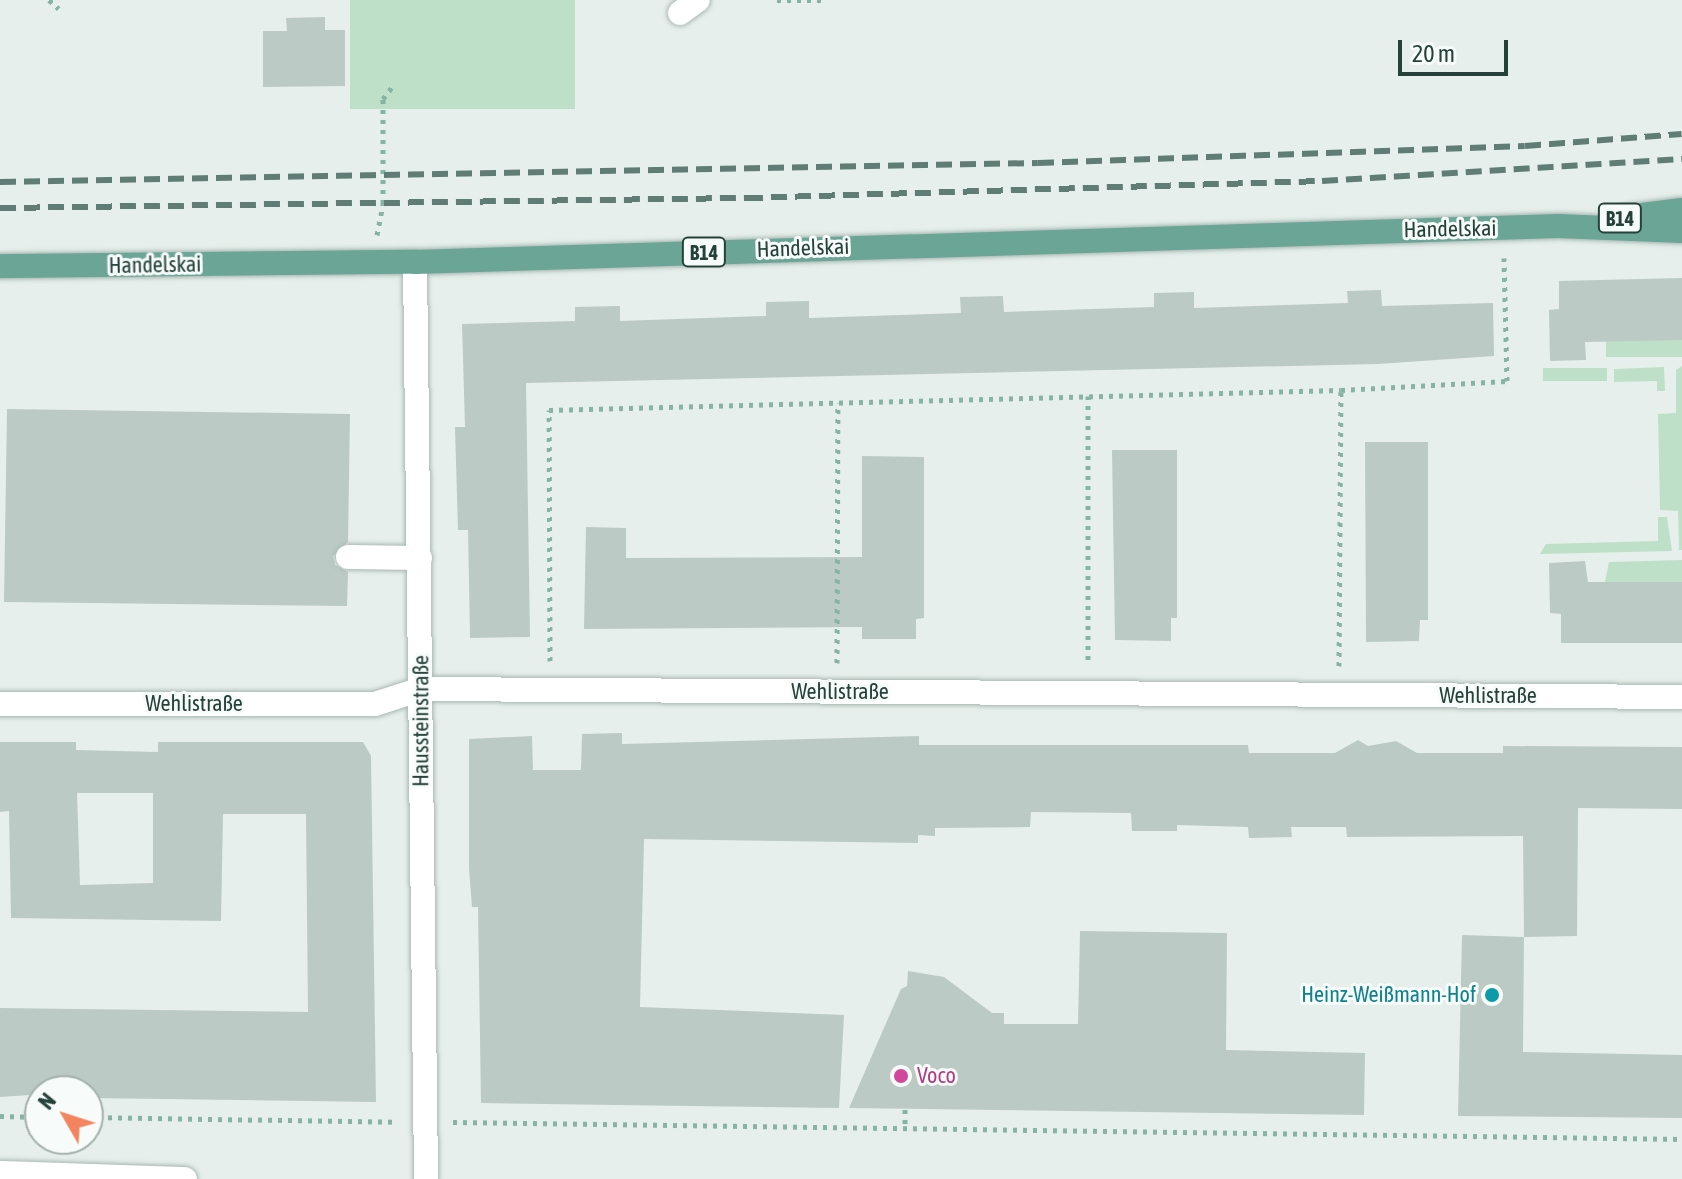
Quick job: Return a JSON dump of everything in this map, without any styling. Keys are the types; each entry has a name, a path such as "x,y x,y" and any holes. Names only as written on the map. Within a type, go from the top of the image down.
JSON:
{"main road":[{"name":"Handelskai","path":"1558,226 1682,210"},
{"name":"Handelskai","path":"0,266 415,262 1504,227 1682,231"}],"street":[{"name":"Haussteinstraße","path":"415,262 426,1179"},
{"path":"348,557 420,558"},
{"name":"Wehlistraße","path":"0,704 375,704 421,689 1682,697"},
{"path":"0,1173 185,1179"}],"path":[{"path":"49,0 59,9"},
{"path":"777,0 821,0"},
{"path":"372,263 383,203 383,99 392,87"},
{"path":"550,690 549,410 1341,390 1507,381 1504,227"},
{"path":"1339,695 1341,390"},
{"path":"1088,396 1088,693"},
{"path":"837,692 838,403"},
{"path":"905,1109 905,1128"},
{"path":"0,1116 24,1117"},
{"path":"104,1117 1682,1139"}],"green space":[{"path":"350,0 575,0 575,109 350,109"},
{"path":"1606,340 1682,340 1682,357 1606,357"},
{"path":"1682,366 1682,550 1679,550 1678,511 1660,510 1658,414 1676,413 1676,370"},
{"path":"1664,367 1665,391 1657,391 1657,381 1614,382 1614,369"},
{"path":"1543,368 1607,368 1607,381 1543,381"},
{"path":"1658,517 1667,517 1672,551 1540,554 1546,544 1658,541"},
{"path":"1682,560 1682,582 1605,582 1609,562"}],"building":[{"path":"325,17 325,30 345,30 345,86 263,87 263,31 287,31 286,18"},
{"path":"1682,278 1682,340 1585,342 1586,360 1550,361 1549,310 1559,309 1559,281"},
{"path":"1381,290 1382,306 1493,303 1494,356 1378,364 526,383 530,637 470,638 468,530 458,530 455,427 465,427 462,324 575,321 575,307 620,306 620,321 766,316 766,302 809,301 809,318 961,313 960,297 1003,296 1004,312 1154,307 1154,293 1194,292 1194,308 1348,303 1347,291"},
{"path":"7,409 350,414 348,542 333,556 335,565 348,572 347,606 4,602"},
{"path":"1365,442 1428,442 1428,620 1420,620 1419,641 1366,642"},
{"path":"1112,450 1177,450 1177,618 1171,618 1171,641 1115,640"},
{"path":"862,456 924,457 924,618 916,619 916,639 862,639 862,627 584,629 586,527 626,528 626,558 862,557"},
{"path":"1585,561 1588,582 1682,582 1682,643 1561,643 1561,614 1550,613 1549,563"},
{"path":"622,733 622,744 919,736 919,745 1248,745 1249,753 1335,753 1358,740 1368,746 1396,741 1417,753 1503,753 1503,746 1682,747 1682,809 1578,808 1577,936 1524,937 1523,836 1347,837 1346,827 1291,827 1292,837 1249,838 1248,827 1177,825 1177,831 1132,831 1131,813 1031,812 1030,827 935,828 935,836 918,835 918,843 644,839 640,1007 844,1015 839,1108 481,1103 478,907 472,907 469,869 469,739 532,736 533,770 581,770 582,734"},
{"path":"0,742 76,742 76,750 158,752 158,742 363,742 371,756 376,1102 104,1098 104,1075 24,1075 24,1095 0,1097 0,1008 308,1012 306,814 223,814 221,921 11,918 9,811 0,812","holes":["77,793 153,793 153,883 80,885"]},
{"path":"1080,931 1227,933 1226,1050 1365,1053 1364,1115 849,1108 901,989 907,986 908,971 944,977 992,1013 1004,1013 1004,1024 1078,1024"},
{"name":"Heinz-Weißmann-Hof","path":"1462,935 1524,937 1523,1052 1682,1055 1682,1118 1458,1116"}],"railway":[{"path":"0,182 1038,163 1525,146 1682,134"},
{"path":"0,208 747,198 1322,181 1682,159"}],"place":[{"name":"Heinz-Weißmann-Hof","path":"1492,995"},
{"name":"Voco","path":"901,1076"}]}
